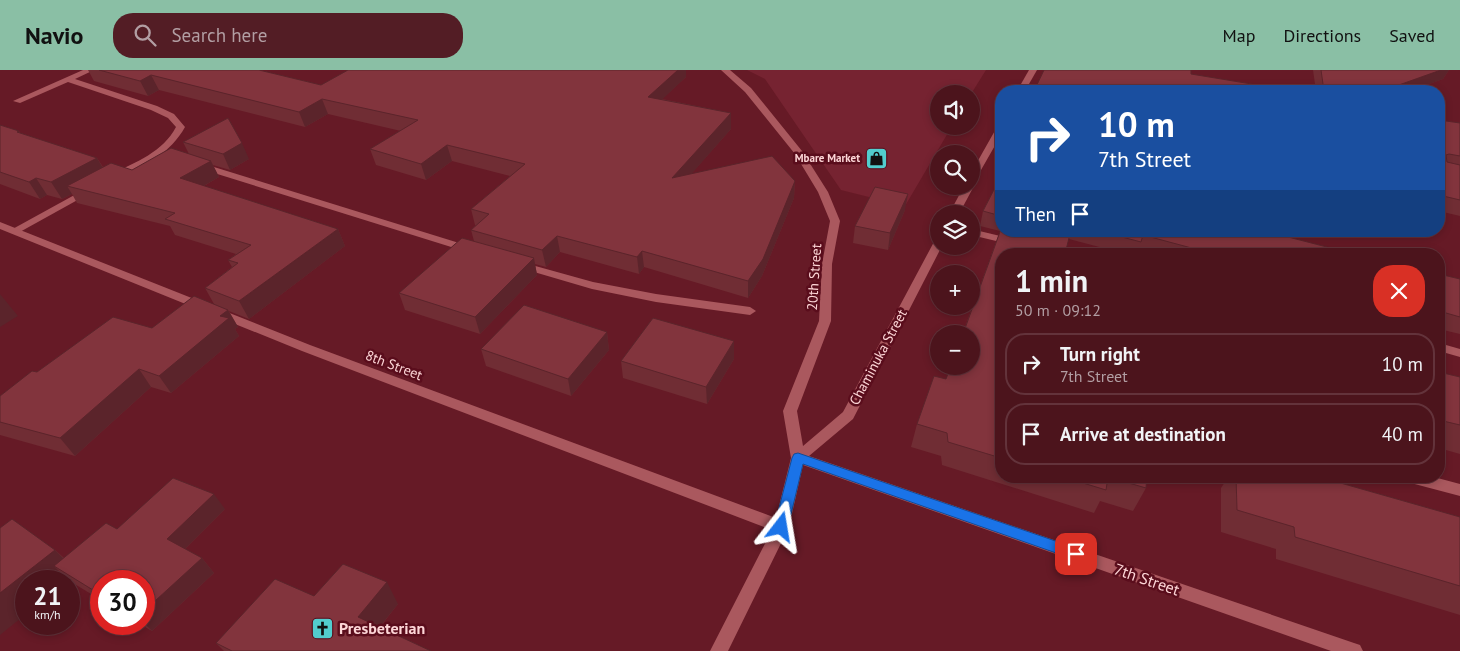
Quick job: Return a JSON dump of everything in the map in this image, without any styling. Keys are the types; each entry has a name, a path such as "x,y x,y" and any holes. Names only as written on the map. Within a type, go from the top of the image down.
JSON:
{"street":[{"path":"17,101 90,70"},
{"name":"20th Street","path":"726,70 748,90 799,152 823,192 835,221 827,264 825,321 790,411 798,458"},
{"path":"1024,85 1033,70"},
{"path":"14,231 103,183 163,154 175,139 181,127 171,116 68,80"},
{"path":"980,166 995,138"},
{"path":"186,162 481,253"},
{"name":"8th Street","path":"0,225 306,348 781,527"},
{"path":"980,234 1025,245"},
{"name":"Chaminuka Street","path":"798,458 848,415 932,255"},
{"path":"508,261 592,285 656,298 750,311"},
{"path":"1445,348 1460,352"},
{"path":"719,651 781,527 798,458"},
{"name":"7th Street","path":"798,458 1354,651"},
{"path":"1434,483 1460,490"}],"shaded area":[{"name":"Mbare Market","path":"747,70 986,70 977,85 930,85 930,135 947,135 941,145 930,145 930,163 905,206 841,190 765,79"}],"building":[{"path":"99,70 259,70 321,85 348,70 678,70 648,97 731,113 672,178 772,156 795,181 763,259 748,281 642,251 637,257 557,236 542,250 471,230 489,214 471,209 525,164 447,145 421,164 370,149 418,120 322,99 299,112 151,75 140,81"},
{"path":"1044,70 1191,70 1191,74 1258,85 1037,85"},
{"path":"1321,70 1441,70 1399,85 1323,85"},
{"path":"228,118 242,143 223,154 183,142"},
{"path":"1445,121 1460,123 1460,156 1446,155 1447,162 1460,165 1460,200 1445,196"},
{"path":"0,125 97,158 51,182 36,178 29,182 0,172"},
{"path":"171,148 211,161 180,178 338,229 239,301 205,288 238,263 228,260 251,245 165,219 175,213 67,186 111,163 132,170"},
{"path":"875,187 908,194 890,233 855,226"},
{"path":"995,188 995,214 983,211"},
{"path":"998,237 1069,237 1066,248 995,248 995,456 948,442 947,433 917,424 934,376 946,379 948,375 980,375 980,325 966,325 970,315 980,315 980,287"},
{"path":"1122,237 1142,237 1141,242"},
{"path":"1150,237 1288,237 1331,248 1192,248"},
{"path":"462,238 534,258 475,317 399,293"},
{"path":"1445,275 1460,279 1460,317 1445,313"},
{"path":"194,296 228,310 220,316 229,318 159,376 139,369 60,438 0,422 0,396 32,371 37,372 113,317 152,328"},
{"path":"524,305 607,332 568,379 481,349"},
{"path":"653,318 734,341 706,387 621,361"},
{"path":"1445,373 1460,377 1460,425 1445,421"},
{"path":"173,478 214,494 167,539 202,558 155,601 155,570 90,570 90,588 80,582 80,570 60,570 54,566 106,523 117,529"},
{"path":"1083,483 1107,483 1106,490"},
{"path":"1129,483 1146,483 1146,488"},
{"path":"1236,483 1341,483 1460,517 1460,586 1295,537 1294,527 1237,510"},
{"path":"12,519 55,550 29,570 15,570 15,581 0,593 0,528"},
{"path":"343,564 387,582 358,617 431,651 232,651 216,643 275,579 314,596"}],"place":[{"name":"Mbare Market","path":"876,158"},
{"name":"Presbeterian","path":"323,628"}],"route":[{"path":"781,527 798,458 1076,554"}]}
